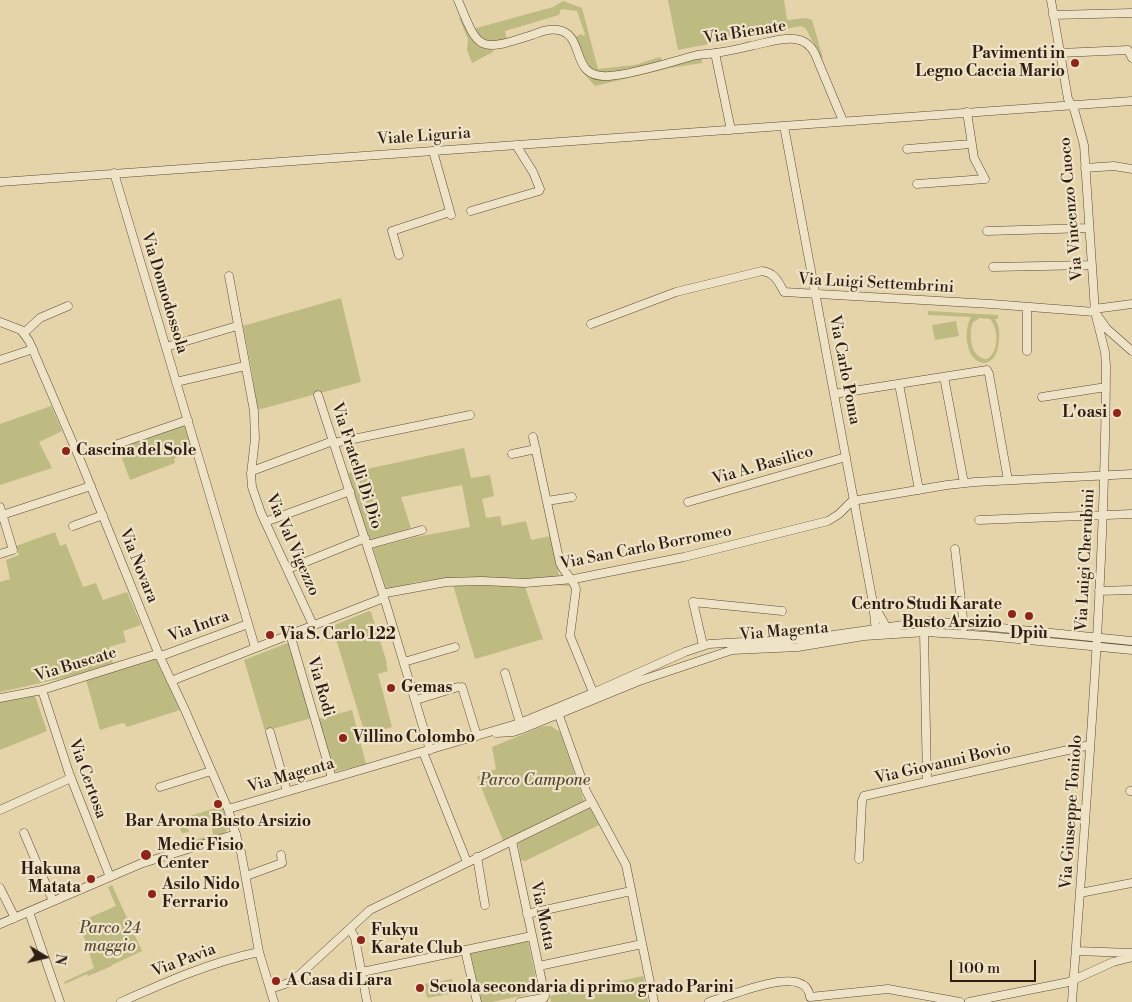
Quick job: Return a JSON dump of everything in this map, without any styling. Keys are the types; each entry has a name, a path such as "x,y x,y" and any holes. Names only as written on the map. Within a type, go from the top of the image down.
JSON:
{"street":[{"name":"Via Bienate","path":"458,0 472,34 482,43 492,46 501,45 550,30 561,30 574,42 584,68 596,76 615,76 699,55 796,39 806,43 816,54 843,122"},
{"name":"Via Vincenzo Cuoco","path":"1051,0 1068,98 1083,140 1094,311 1105,352 1106,387"},
{"path":"1053,15 1132,13"},
{"path":"1060,52 1126,50 1129,51 1132,58"},
{"path":"715,53 731,130"},
{"path":"843,122 1132,101"},
{"path":"917,184 985,179 975,162 967,112"},
{"name":"Viale Liguria","path":"2,181 843,122"},
{"name":"Via Carlo Poma","path":"784,126 873,603 882,631"},
{"path":"907,149 971,144"},
{"path":"471,211 540,191 535,175 516,145"},
{"path":"399,255 392,231 450,214 433,151"},
{"path":"1085,168 1114,166 1132,169"},
{"name":"Via Domodossola","path":"114,173 255,648"},
{"path":"987,231 1088,228"},
{"path":"993,267 1091,265"},
{"name":"Via Luigi Settembrini","path":"591,324 676,292 762,271 775,276 784,292 816,295 1094,311 1132,304"},
{"name":"Via Val Vigezzo","path":"229,276 255,423 252,471 253,492 313,625"},
{"path":"0,322 24,333 40,318 68,306"},
{"path":"1027,307 1027,351"},
{"path":"1094,311 1104,325 1132,351"},
{"path":"166,347 237,326"},
{"name":"Via Novara","path":"24,333 33,349 159,655 228,809 246,876 259,952 274,1002"},
{"path":"1105,352 1109,345 1119,340"},
{"path":"0,360 33,349"},
{"path":"176,382 245,366"},
{"path":"834,394 987,370 1008,480"},
{"path":"944,376 964,483"},
{"path":"899,384 919,490"},
{"path":"1042,396 1106,387"},
{"name":"Via Luigi Cherubini","path":"1096,646 1106,387"},
{"name":"Via Fratelli Di Dio","path":"318,395 416,700 427,751 467,862"},
{"path":"252,471 334,442 470,415"},
{"path":"115,445 188,420"},
{"path":"533,437 561,565 575,586 576,592 570,636 594,696"},
{"path":"512,454 536,449"},
{"name":"Via A. Basilico","path":"688,502 846,456"},
{"path":"854,501 964,483 1132,474"},
{"path":"2,520 90,486"},
{"path":"265,522 350,491"},
{"path":"547,502 572,496"},
{"name":"Via San Carlo Borromeo","path":"171,681 381,599 386,594 446,582 525,582 574,579 684,557 826,521 836,517 850,502 854,501"},
{"path":"0,507 2,520 13,550 0,554"},
{"path":"980,520 1132,514"},
{"path":"73,526 102,515"},
{"name":"Via Fratelli Di Dio","path":"366,542 422,530"},
{"path":"288,569 366,542"},
{"path":"955,549 964,634"},
{"path":"1099,591 1132,590"},
{"path":"703,645 693,602 782,611"},
{"name":"Via Magenta","path":"228,809 477,736 521,726 594,696 703,645 805,646 931,621 1132,641"},
{"name":"Via Intra","path":"159,655 248,624"},
{"name":"Via Magenta","path":"882,631 964,634 1132,650"},
{"path":"924,632 927,782"},
{"name":"Via Rodi","path":"290,634 332,778"},
{"path":"404,662 455,646"},
{"name":"Via Magenta","path":"594,696 705,658 734,646"},
{"name":"Via Giuseppe Toniolo","path":"1072,1002 1096,646"},
{"name":"Via Buscate","path":"0,698 42,690 159,655"},
{"path":"505,673 521,726"},
{"path":"416,700 460,687 477,736"},
{"name":"Via Certosa","path":"42,690 71,778 110,876"},
{"path":"558,711 584,784 624,862 654,1002"},
{"path":"270,732 287,791"},
{"name":"Via Giovanni Bovio","path":"859,858 863,797 1090,745"},
{"path":"160,787 212,771"},
{"path":"0,810 71,778"},
{"path":"270,989 294,980 370,910 592,802"},
{"path":"24,833 53,901"},
{"path":"0,924 140,864 236,834"},
{"name":"Via Motta","path":"512,841 545,996 544,998 520,1002"},
{"path":"246,876 282,863 281,855"},
{"path":"476,858 485,905"},
{"path":"1080,893 1132,883"},
{"path":"0,888 15,918"},
{"path":"527,914 631,891"},
{"path":"29,912 60,1002"},
{"path":"350,928 355,938 368,1002"},
{"path":"362,972 532,936"},
{"path":"538,966 642,944"},
{"path":"465,950 477,1002"},
{"path":"1076,951 1132,953"},
{"name":"Via Pavia","path":"121,1002 220,962 259,952"},
{"path":"970,1002 1073,981 1114,962 1132,957"},
{"path":"709,1002 765,985 786,981 796,982 804,986 808,990 811,1000 888,989 960,1002"}],"green space":[{"path":"668,0 784,0 787,20 806,18 812,20 823,58 821,58 806,29 801,26 678,50"},
{"path":"563,1 582,8 598,69 635,65 660,57 663,61 608,74 590,71 575,37 581,34 584,36 585,34 577,11 561,9 559,15 505,31 507,40 500,42 481,40 473,29 553,7"},
{"path":"463,17 470,34 492,49 493,52 472,63 467,50 468,39 459,18"},
{"path":"702,58 702,63 670,68 595,86 580,69 609,78"},
{"path":"341,298 361,382 257,410 243,326"},
{"path":"928,311 998,315 998,319 995,319 999,335 996,355 987,363 983,363 971,354 967,338 971,317 928,315","holes":["980,318 990,319 995,329 996,346 994,352 987,359 977,355 974,351 971,333 973,322"]},
{"path":"956,321 959,336 935,340 932,325"},
{"path":"51,406 62,431 39,442 52,468 0,485 0,424"},
{"path":"185,424 192,451 174,459 175,463 130,480 118,448"},
{"path":"464,448 471,478 490,475 494,496 482,499 486,518 500,516 502,526 526,521 531,540 551,536 559,575 573,586 524,584 543,639 475,659 451,578 416,582 387,591 373,548 416,537 470,527 462,485 401,497 411,528 370,540 348,473"},
{"path":"55,532 60,546 66,544 83,587 96,583 103,600 127,592 141,625 123,631 126,642 109,647 113,664 68,677 0,692 0,582 10,579 6,560 19,555 16,546"},
{"path":"369,611 371,612 387,663 388,671 378,674 392,727 375,732 364,731 332,626"},
{"path":"290,642 312,718 265,731 244,660"},
{"path":"155,657 180,710 127,727 122,723 100,730 86,680"},
{"path":"34,693 47,731 0,750 0,701"},
{"path":"352,710 366,764 334,772 318,719"},
{"name":"Parco Campone","path":"543,726 551,726 560,732 584,801 503,841 477,777 496,769 492,747"},
{"path":"222,806 230,825 225,833 188,846 186,845 184,839 188,837 190,842 213,834 212,828 214,825 211,824 210,820 188,827 189,832 182,833 176,820"},
{"path":"590,808 599,825 525,861 521,860 518,843"},
{"name":"Parco 24 maggio","path":"112,885 142,951 112,966 65,984 64,982 94,968 79,922 116,906 108,887"},
{"path":"528,941 538,989 535,993 492,1002 481,1002 470,953"},
{"path":"643,976 648,1002 551,1002 550,996"},
{"path":"452,979 455,993 427,998 424,984"}],"place":[{"name":"Pavimenti in Legno Caccia Mario","path":"1075,63"},
{"name":"L'oasi","path":"1117,413"},
{"name":"Cascina del Sole","path":"66,451"},
{"name":"Centro Studi Karate Busto Arsizio","path":"1012,614"},
{"name":"Dpiù","path":"1029,616"},
{"name":"Via S. Carlo 122","path":"270,635"},
{"name":"Gemas","path":"391,688"},
{"name":"Villino Colombo","path":"343,738"},
{"name":"Bar Aroma Busto Arsizio","path":"218,804"},
{"name":"Medic Fisio Center","path":"146,855"},
{"name":"Hakuna Matata","path":"91,879"},
{"name":"Asilo Nido Ferrario","path":"152,894"},
{"name":"Fukyu Karate Club","path":"361,940"},
{"name":"A Casa di Lara","path":"276,981"},
{"name":"Scuola secondaria di primo grado Parini","path":"420,988"}]}
